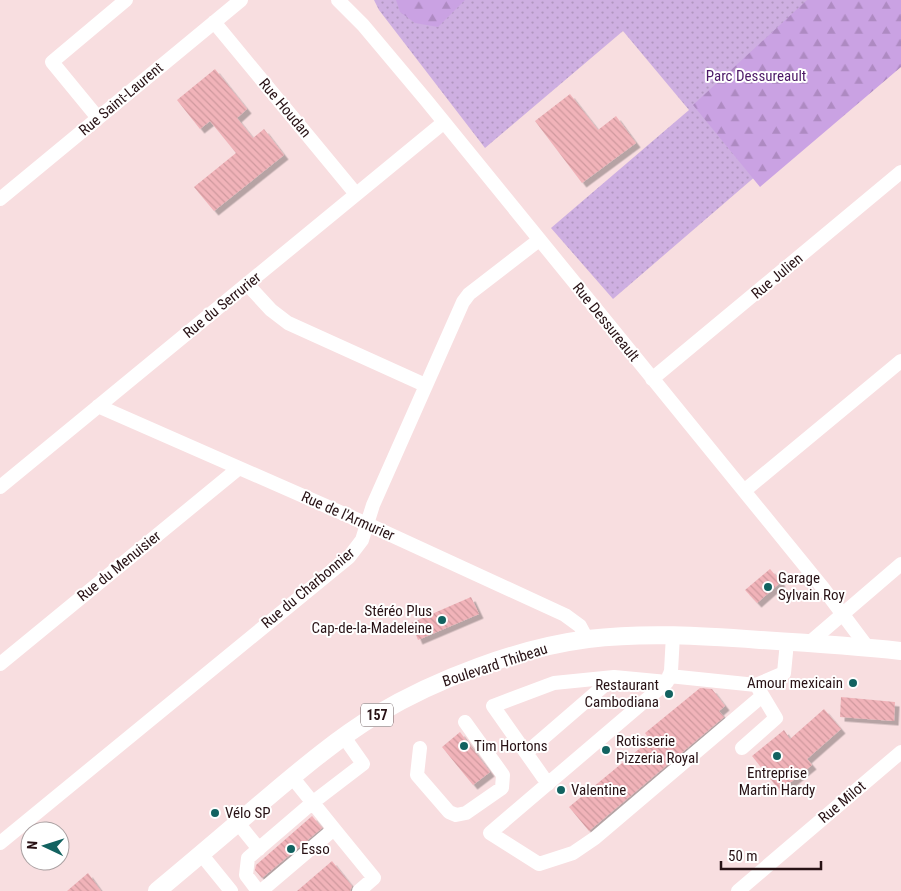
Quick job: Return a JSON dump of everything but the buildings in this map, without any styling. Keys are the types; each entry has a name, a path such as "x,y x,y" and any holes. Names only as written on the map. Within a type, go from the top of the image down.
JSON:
{"main road":[{"name":"Boulevard Thibeau","path":"157,891 292,777 344,737 398,703 454,677 524,653 587,640 638,635 673,635 809,643 901,651"}],"street":[{"path":"98,118 52,62 126,0"},
{"name":"Rue Saint-Laurent","path":"0,199 241,0"},
{"name":"Rue Dessureault","path":"338,0 357,18 540,240 744,491 868,648"},
{"path":"349,0 357,18"},
{"name":"Rue Houdan","path":"214,22 356,194"},
{"name":"Rue du Serrurier","path":"0,487 443,123"},
{"name":"Rue Julien","path":"652,380 901,172"},
{"name":"Rue du Charbonnier","path":"0,843 349,557 362,540 372,508 458,311 466,298 540,240"},
{"path":"248,284 275,315 288,323 425,385"},
{"path":"744,491 901,361"},
{"name":"Rue de l'Armurier","path":"98,406 367,524 565,615 580,626 587,640"},
{"name":"Rue du Menuisier","path":"0,664 239,468"},
{"path":"809,643 901,564"},
{"path":"673,635 668,679 490,833 539,864 573,853 595,838 759,690 784,673 787,642"},
{"path":"548,784 493,706 554,683 614,677 668,679 759,690"},
{"path":"526,753 614,677"},
{"path":"742,748 776,718 759,690"},
{"path":"420,748 417,775 449,812 456,815 466,813 502,788 503,775 465,722"},
{"path":"334,829 260,891 246,875 248,858 312,803 363,764 344,737"},
{"name":"Rue Milot","path":"738,891 901,752"},
{"path":"292,777 374,878 359,891"},
{"path":"238,823 259,849"},
{"path":"201,854 231,891"}],"green space":[{"name":"Parc Dessureault","path":"374,0 901,0 901,51 613,299 551,228 689,110 623,31 485,148 379,10"},
{"path":"396,0 465,0 438,27 415,23 400,12"},
{"path":"807,0 901,0 901,67 760,187 693,105"}],"place":[{"name":"Garage Sylvain Roy","path":"768,587"},
{"name":"Stéréo Plus Cap-de-la-Madeleine","path":"442,620"},
{"name":"Amour mexicain","path":"853,683"},
{"name":"Restaurant Cambodiana","path":"669,694"},
{"name":"Tim Hortons","path":"464,746"},
{"name":"Rotisserie Pizzeria Royal","path":"606,750"},
{"name":"Entreprise Martin Hardy","path":"777,756"},
{"name":"Valentine","path":"561,790"},
{"name":"Vélo SP","path":"215,813"},
{"name":"Esso","path":"291,849"}]}
